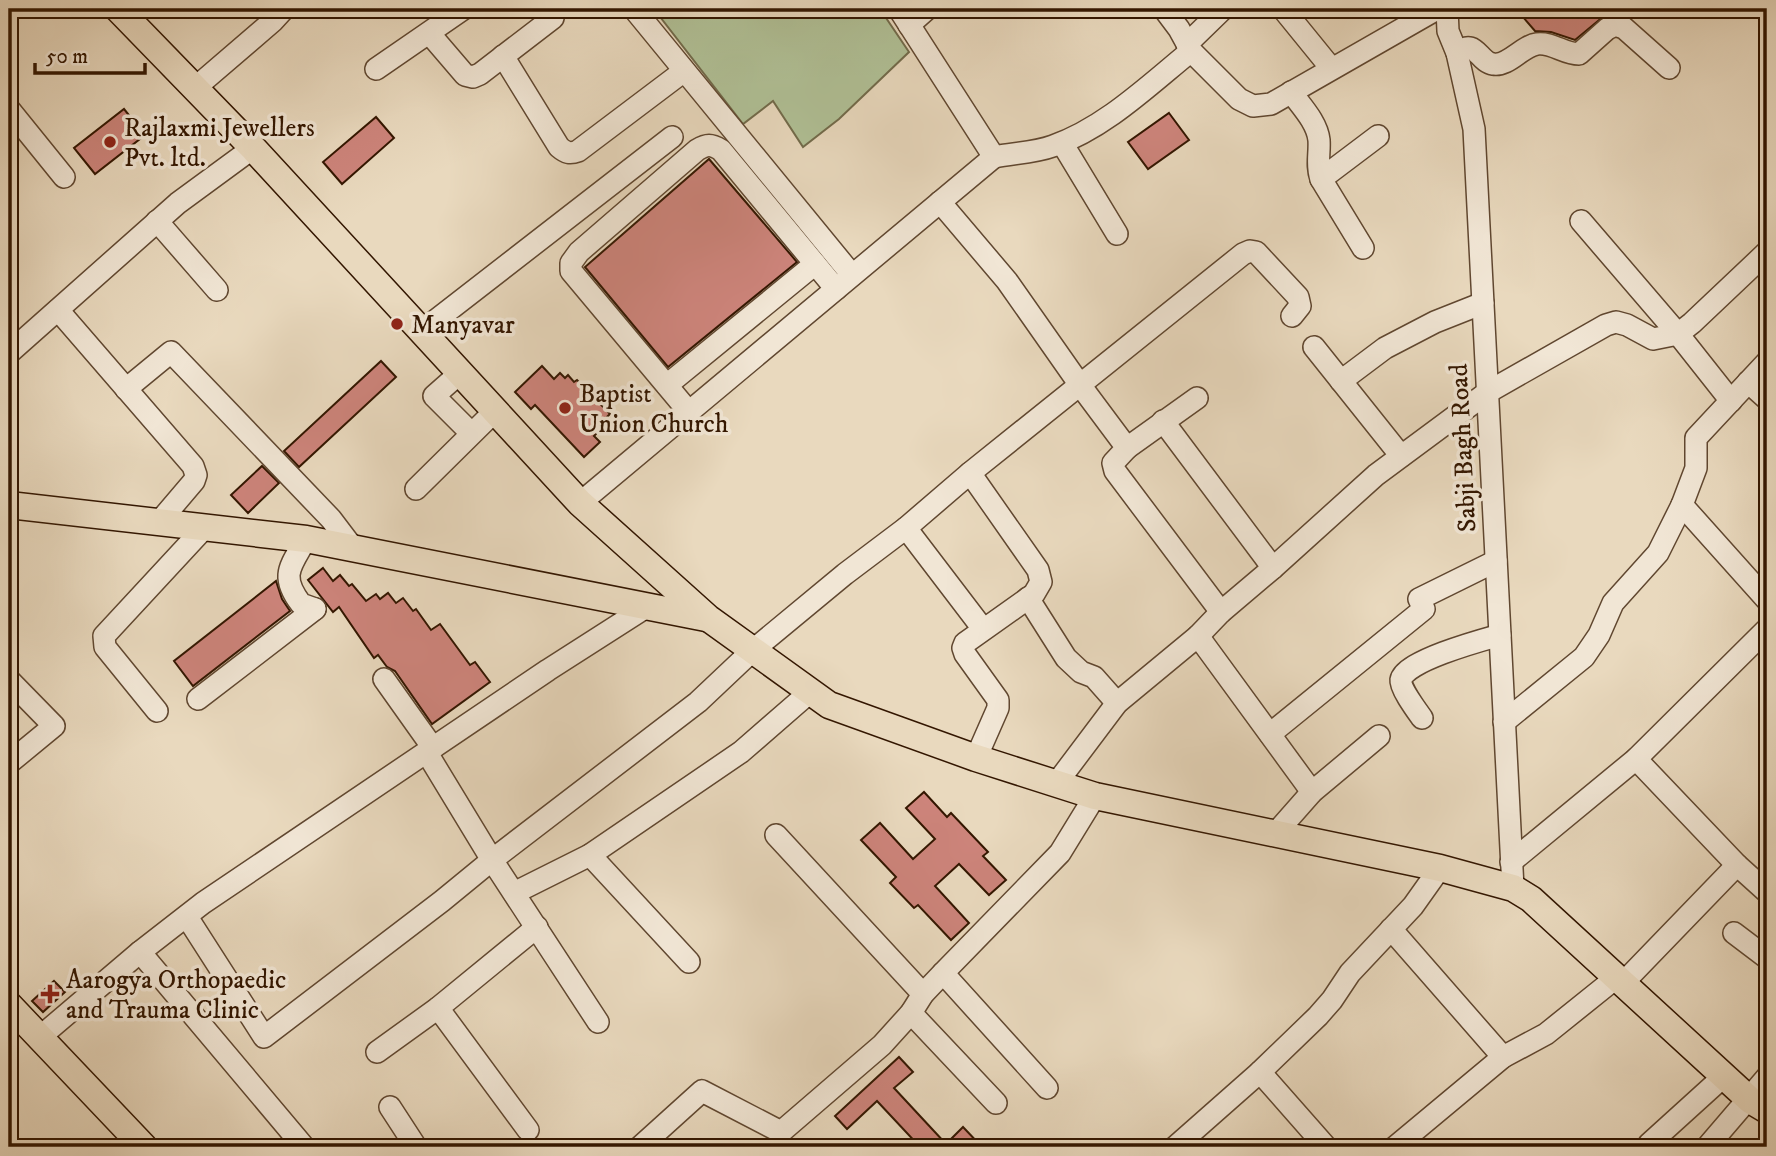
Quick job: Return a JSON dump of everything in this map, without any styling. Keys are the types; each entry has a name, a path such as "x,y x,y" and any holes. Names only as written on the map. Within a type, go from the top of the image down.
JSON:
{"main road":[{"path":"126,12 580,503 708,618 810,692 850,714 1095,796 1440,868 1512,875 1531,899 1758,1105"},
{"path":"9,505 306,539 708,618"},
{"path":"9,1005 144,1147"}],"street":[{"path":"195,88 284,9"},
{"path":"376,69 463,9"},
{"path":"634,9 844,282"},
{"path":"927,9 904,17 993,157"},
{"path":"1164,9 1189,47 1239,99 1253,106 1270,104 1426,11"},
{"path":"580,503 993,157 1049,148 1096,125 1189,47 1223,9"},
{"path":"1283,9 1331,68"},
{"name":"Sabji Bagh Road","path":"1447,9 1448,31 1457,53 1474,129 1512,875"},
{"path":"429,33 465,75 473,77 553,18"},
{"path":"1457,53 1463,48 1469,48 1492,65 1499,64 1535,44 1547,44 1571,54 1579,54 1615,25 1625,28 1669,68"},
{"path":"503,56 559,147 571,154 684,71"},
{"path":"1291,92 1314,125 1318,136 1317,168 1321,179 1363,248"},
{"path":"9,109 64,177"},
{"path":"1321,179 1378,136"},
{"path":"422,331 672,137"},
{"path":"1062,143 1117,234"},
{"path":"689,412 571,271 571,263 579,251 697,150 705,145 713,145 722,150 815,264 844,282"},
{"path":"9,353 177,203 253,148"},
{"path":"940,202 1007,281 1080,385 1128,447"},
{"path":"157,221 217,290"},
{"path":"1581,221 1678,334 1731,401"},
{"path":"187,917 264,1037 698,702 752,651 845,574 906,528 970,473 1243,254 1250,251 1263,258 1298,297 1300,306 1292,316"},
{"path":"1056,784 1117,702 1198,636 1221,612 1401,456 1488,391 1606,325 1616,322 1627,325 1653,339 1678,334 1767,251"},
{"path":"667,385 815,264"},
{"path":"1341,381 1385,348 1435,322 1483,303"},
{"path":"58,310 195,471 194,481 160,521"},
{"path":"1314,347 1401,456"},
{"path":"126,389 171,352 331,519 353,548"},
{"path":"1504,722 1584,657 1599,635 1613,603 1658,553 1682,505 1697,461 1696,438 1767,362"},
{"path":"460,373 435,396 471,433"},
{"path":"1748,382 1767,398"},
{"path":"1197,398 1128,447 1113,463 1115,471 1221,612"},
{"path":"416,489 495,411"},
{"path":"1164,421 1273,568"},
{"path":"970,473 1038,570 1041,582 1034,594 969,638 963,648 998,700 998,708 976,758"},
{"path":"1682,505 1767,600"},
{"path":"157,711 105,647 104,636 205,527"},
{"path":"906,528 983,629"},
{"path":"198,699 315,609 300,604 287,577 306,539"},
{"path":"1270,734 1424,609 1419,599 1496,561"},
{"path":"1028,598 1066,658 1081,671 1094,677 1117,702"},
{"path":"40,1037 140,952 203,903 548,670 648,606"},
{"path":"1512,875 1636,759 1767,629"},
{"path":"1422,718 1401,685 1401,677 1408,670 1451,649 1500,635"},
{"path":"1198,636 1312,792"},
{"path":"9,680 54,726 9,763"},
{"path":"384,680 430,751 492,860 598,1022"},
{"path":"514,893 590,855 741,752 810,692"},
{"path":"1275,834 1312,792 1378,736"},
{"path":"1636,759 1737,865 1767,891"},
{"path":"640,1147 702,1091 781,1132 881,1045 911,1013 923,994 1059,853 1095,796"},
{"path":"776,835 923,994"},
{"path":"590,855 689,962"},
{"path":"1395,1147 1503,1056 1546,1034 1620,980 1737,865"},
{"path":"1187,1144 1318,1016 1350,973 1413,906 1440,868"},
{"path":"377,1052 439,1008 537,927"},
{"path":"1391,929 1503,1056"},
{"path":"1734,933 1767,958"},
{"path":"140,952 304,1147"},
{"path":"943,973 1047,1087"},
{"path":"439,1008 528,1129"},
{"path":"911,1013 996,1103"},
{"path":"1260,1072 1326,1147"},
{"path":"1649,1144 1724,1076"},
{"path":"1707,1147 1758,1105 1767,1077"},
{"path":"390,1107 416,1147"}],"green space":[{"path":"654,9 880,9 909,52 839,119 803,147 773,101 743,124"}],"building":[{"path":"1516,9 1598,9 1604,16 1575,40 1551,32 1535,31"},
{"name":"Rajlaxmi Jewellers Pvt. ltd.","path":"124,109 145,135 95,174 74,148"},
{"path":"1169,113 1189,140 1148,169 1128,142"},
{"path":"376,117 394,138 342,184 323,162"},
{"path":"709,159 797,262 668,367 585,267"},
{"path":"381,361 396,377 299,467 284,451"},
{"path":"542,366 554,379 560,373 565,378 568,375 574,382 577,380 610,414 595,428 598,432 594,436 600,442 584,457 535,405 531,409 515,392"},
{"path":"262,466 279,483 248,513 231,495"},
{"path":"323,568 333,581 340,575 349,586 352,584 366,601 376,594 380,599 388,593 396,603 403,598 413,611 416,609 431,630 440,624 470,665 475,662 490,682 432,724 395,671 387,667 378,655 374,658 339,607 333,612 308,580"},
{"path":"276,581 282,599 290,611 193,686 174,661"},
{"path":"924,792 947,817 951,813 988,852 983,856 1006,880 989,895 959,864 935,886 969,923 951,940 918,905 914,908 890,883 896,877 861,840 880,823 913,859 935,839 906,808"},
{"path":"54,981 65,992 43,1012 32,1001"},
{"path":"899,1057 913,1072 894,1088 946,1144 963,1127 982,1147 920,1147 877,1101 847,1129 835,1116"}],"place":[{"name":"Rajlaxmi Jewellers Pvt. ltd.","path":"110,142"},
{"name":"Manyavar","path":"397,324"},
{"name":"Baptist Union Church","path":"565,408"},
{"name":"Aarogya Orthopaedic and Trauma Clinic","path":"50,994"}]}
